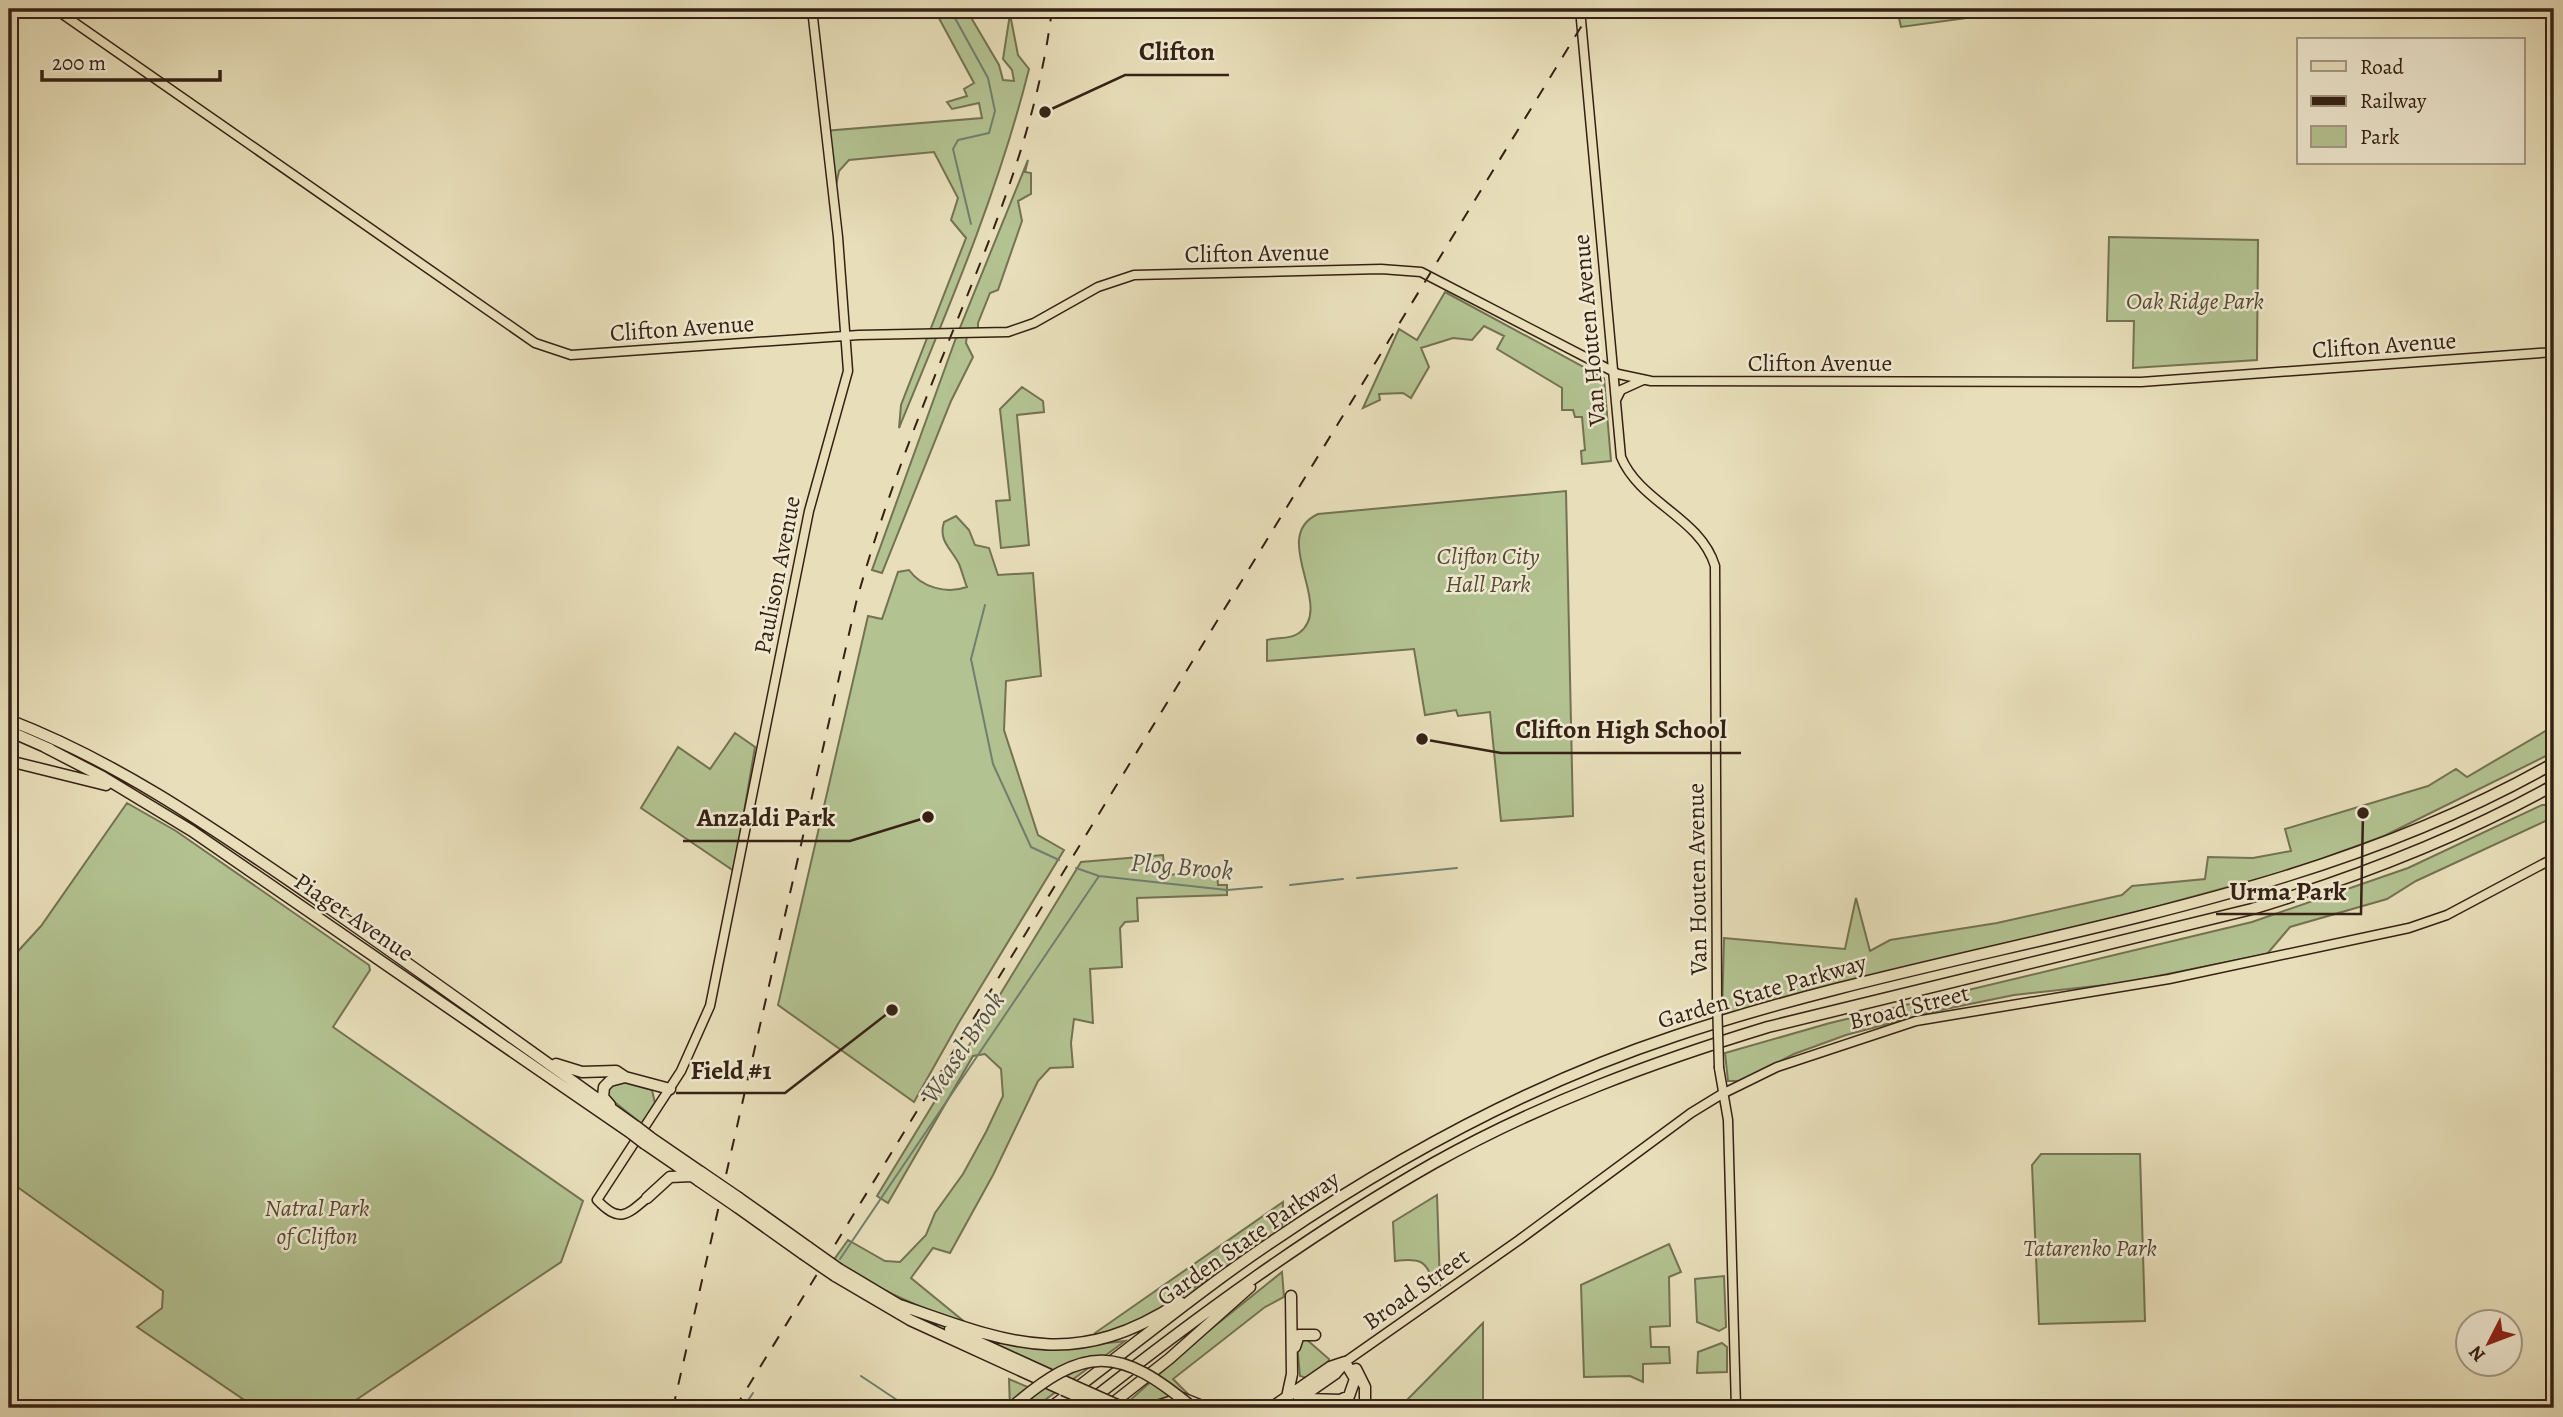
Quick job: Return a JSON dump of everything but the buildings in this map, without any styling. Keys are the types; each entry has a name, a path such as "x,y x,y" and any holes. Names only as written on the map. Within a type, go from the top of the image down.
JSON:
{"highway":[{"name":"Piaget Avenue","path":"9,720 93,758 201,819 547,1061 623,1117 641,1135"},
{"path":"9,731 87,763 93,758"},
{"name":"Piaget Avenue","path":"45,747 192,831 641,1135"},
{"path":"9,761 90,779 126,792"},
{"name":"Garden State Parkway","path":"1050,1408 1276,1239 1406,1158 1506,1105 1616,1057 1798,998 2165,911 2302,873 2432,824 2554,763"},
{"name":"Garden State Parkway","path":"1081,1408 1280,1260 1435,1163 1521,1119 1629,1073 1803,1017 2265,905 2402,858 2481,823 2554,785"},
{"path":"547,1061 576,1071 616,1071 625,1077 670,1089"},
{"path":"623,1117 605,1100 603,1090 610,1081 625,1077"},
{"path":"641,1135 661,1155 738,1203 837,1273 910,1320 1066,1387 1124,1408"},
{"path":"641,1135 698,1177"},
{"path":"660,1184 665,1165 661,1155"},
{"path":"647,1198 660,1184 674,1176 698,1177"},
{"path":"837,1273 1105,1408 1169,1359 1280,1260"},
{"path":"1287,1397 1292,1374 1291,1296"},
{"path":"897,1304 965,1328 1013,1340 1064,1345 1127,1332 1181,1302 1194,1298"},
{"path":"1313,1379 1303,1380 1296,1374 1295,1343 1301,1334 1315,1335"},
{"path":"1011,1408 1042,1381 1061,1370 1079,1364 1106,1362 1124,1364 1150,1374 1192,1405"},
{"path":"1271,1408 1313,1379 1345,1362"},
{"path":"1287,1408 1309,1399 1339,1400 1349,1396 1355,1380 1345,1362"},
{"path":"1287,1408 1335,1374 1345,1362"},
{"path":"1345,1362 1357,1370 1363,1380 1365,1408"},
{"path":"1059,1408 1093,1376"},
{"path":"1066,1387 1096,1408"},
{"path":"1151,1408 1182,1398 1192,1405"},
{"path":"1171,1408 1192,1405 1207,1408"}],"main road":[{"name":"Clifton Avenue","path":"55,9 535,343 572,355 848,336 1008,332 1034,323 1098,288 1134,275 1404,269 1421,272 1612,371 1643,380 2141,382 2554,352"},
{"name":"Paulison Avenue","path":"647,1198 628,1214 611,1213 597,1200 670,1089 696,1041 714,992 809,511 820,466 845,390 848,336 812,9"},
{"name":"Van Houten Avenue","path":"1580,9 1617,442 1624,466 1642,487 1697,534 1714,566 1717,999 1719,1068 1728,1120 1736,1408"},
{"path":"1614,402 1621,390 1643,380"},
{"name":"Broad Street","path":"1345,1362 1722,1094 1818,1051 1916,1021 2168,979 2409,928 2453,912 2554,858"}],"green space":[{"path":"934,9 966,9 999,65 1003,80 1014,81 1012,70 1003,59 1010,14 1018,55 1029,69 987,206 899,428 901,405 966,238 951,220 958,198 934,152 849,160 839,171 833,200 824,131 982,118 979,103 952,109 947,102 967,96 964,89 974,83"},
{"path":"1897,9 2033,9 1901,27"},
{"path":"1028,160 1025,172 1031,173 1031,194 1018,201 1022,221 998,290 990,293 978,323 978,335 967,335 966,343 973,357 951,401 882,573 872,570 957,335"},
{"name":"Oak Ridge Park","path":"2109,237 2258,240 2257,360 2133,368 2134,321 2107,321"},
{"path":"1445,292 1604,378 1611,461 1582,464 1581,451 1585,450 1582,417 1575,417 1573,410 1562,410 1562,388 1497,349 1504,336 1484,326 1472,340 1453,338 1421,348 1429,367 1411,398 1403,393 1379,394 1380,400 1363,408 1399,329 1417,340"},
{"path":"1022,387 1043,401 1044,412 1017,415 1029,545 1001,548 996,501 1010,500 1000,409"},
{"name":"Clifton City Hall Park","path":"1566,491 1573,816 1501,821 1490,712 1458,716 1456,710 1425,715 1414,649 1267,661 1267,640 1295,635 1308,621 1311,606 1299,538 1304,525 1318,514"},
{"path":"956,516 969,530 975,545 989,548 998,575 1033,573 1041,676 1006,681 1004,730 1038,835 1064,850 914,1102 778,1005 868,616 882,619 898,572 909,570 921,581 935,588 951,590 967,587 959,564 943,534 944,522"},
{"path":"2554,726 2554,752 2384,836 2291,870 2129,914 1805,992 1722,1016 1724,938 1845,949 1856,898 1870,951 1890,940 1997,923 2122,895 2132,886 2205,879 2208,857 2253,858 2291,851 2285,829 2428,786 2456,769 2467,777"},
{"path":"735,733 755,747 734,871 641,808 678,747 710,769"},
{"name":"Natral Park of Clifton","path":"127,803 176,831 369,965 370,970 333,1027 583,1201 561,1262 344,1408 256,1408 137,1327 162,1308 163,1291 9,1181 9,961 41,926"},
{"path":"2542,805 2554,805 2554,817 2416,881 2387,899 2290,927 2267,954 2123,983 2014,995 1936,1011 1846,1035 1794,1054 1740,1081 1728,1081 1725,1053 1830,1023 2252,922 2408,868"},
{"path":"1163,855 1165,875 1217,872 1218,885 1227,885 1227,895 1137,898 1138,921 1125,922 1120,928 1122,967 1090,969 1093,1023 1074,1019 1071,1043 1073,1067 1050,1068 1038,1081 993,1175 950,1253 933,1248 911,1278 966,1323 897,1296 833,1261 848,1240 885,1261 900,1262 926,1235 935,1213 963,1174 1003,1096 1001,1069 985,1054 973,1056 888,1203 877,1196 1081,862"},
{"path":"623,1082 652,1090 655,1103 642,1124 607,1096 610,1085"},
{"name":"Tatarenko Park","path":"2041,1154 2140,1154 2145,1321 2039,1324 2032,1165"},
{"path":"1437,1195 1440,1285 1432,1282 1424,1264 1415,1260 1395,1261 1393,1222"},
{"path":"1283,1202 1282,1231 1132,1328 1097,1338 1095,1333"},
{"path":"1669,1244 1681,1272 1669,1277 1670,1326 1650,1327 1651,1347 1669,1347 1670,1363 1643,1364 1643,1382 1630,1376 1584,1377 1581,1285"},
{"path":"1282,1272 1284,1297 1265,1307 1173,1379 1188,1394 1138,1408 1128,1402 1201,1337"},
{"path":"1724,1276 1726,1327 1719,1331 1697,1322 1695,1279"},
{"path":"1483,1323 1483,1408 1399,1408"},
{"path":"1306,1339 1329,1359 1328,1364 1307,1378 1300,1376 1297,1344"},
{"path":"983,1340 1047,1350 1125,1341 1034,1408 1010,1408 1009,1379 1039,1392 1051,1369"},
{"path":"1722,1343 1727,1347 1727,1372 1697,1373 1698,1352"}],"waterway":[{"name":"Weasel Brook","path":"950,9 988,78 995,111 989,133 958,140 953,149 971,224"},
{"name":"Weasel Brook","path":"985,605 971,659 993,764 1031,847 1059,860"},
{"name":"Weasel Brook","path":"840,1259 1099,876 1076,868"},
{"name":"Plog Brook","path":"1357,878 1457,868"},
{"name":"Plog Brook","path":"1099,876 1227,890 1262,887"},
{"name":"Plog Brook","path":"1290,885 1343,879"},
{"name":"Weasel Brook","path":"861,1376 909,1408"},
{"path":"743,1408 753,1393"}],"railway":[{"path":"673,1408 856,603 899,469 1012,176 1036,94 1052,9"},
{"path":"735,1408 1592,9"}],"place":[{"name":"Clifton","path":"1045,112"},
{"name":"Clifton High School","path":"1422,739"},
{"name":"Urma Park","path":"2363,813"},
{"name":"Anzaldi Park","path":"928,817"},
{"name":"Field #1","path":"892,1010"}]}
